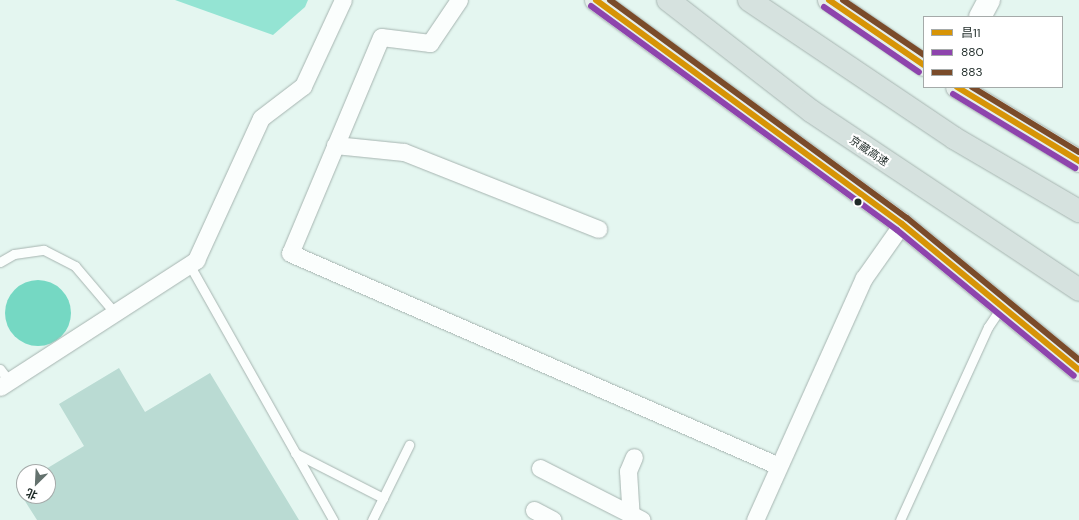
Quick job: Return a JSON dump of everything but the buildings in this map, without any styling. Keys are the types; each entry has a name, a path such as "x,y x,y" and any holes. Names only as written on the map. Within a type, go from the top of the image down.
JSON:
{"highway":[{"name":"京藏高速","path":"668,0 811,111 1079,290"},
{"path":"749,0 954,138 1079,211"},
{"path":"1034,261 1079,307"}],"main road":[{"path":"596,0 902,224 1003,305 1079,370"},
{"path":"829,0 923,64"},
{"path":"959,88 1079,161"}],"street":[{"path":"3,379 115,313 196,260 261,118 303,86 342,0"},
{"path":"459,0 430,43 380,37 290,253 779,466"},
{"path":"981,16 989,0"},
{"path":"335,145 404,152 598,229"},
{"path":"755,520 864,278 902,224"},
{"path":"634,456 628,471 634,518"},
{"path":"540,468 634,518"},
{"path":"534,510 553,520"}],"lane":[{"path":"0,262 14,254 44,250 75,266 115,313"},
{"path":"189,264 333,520"},
{"path":"900,520 988,327 1003,305"},
{"path":"372,520 408,445"},
{"path":"295,452 382,498"}],"shaded area":[{"path":"175,0 308,0 305,7 273,35"},
{"path":"32,280 44,280 51,282 62,289 69,300 71,313 69,326 62,337 51,344 44,346 32,346 25,344 14,337 7,326 5,319 5,307 7,300 14,289 25,282"}],"transit line":[{"name":"昌11","path":"596,0 902,224 1079,370"},
{"name":"883","path":"610,0 907,218 1079,360"},
{"name":"昌11","path":"829,0 923,64"},
{"name":"883","path":"843,0 923,54"},
{"name":"880","path":"591,6 897,230 1074,376"},
{"name":"880","path":"824,7 919,72"},
{"name":"昌11","path":"959,88 1079,161"},
{"name":"883","path":"974,88 1079,152"},
{"name":"880","path":"953,94 1075,168"}]}
